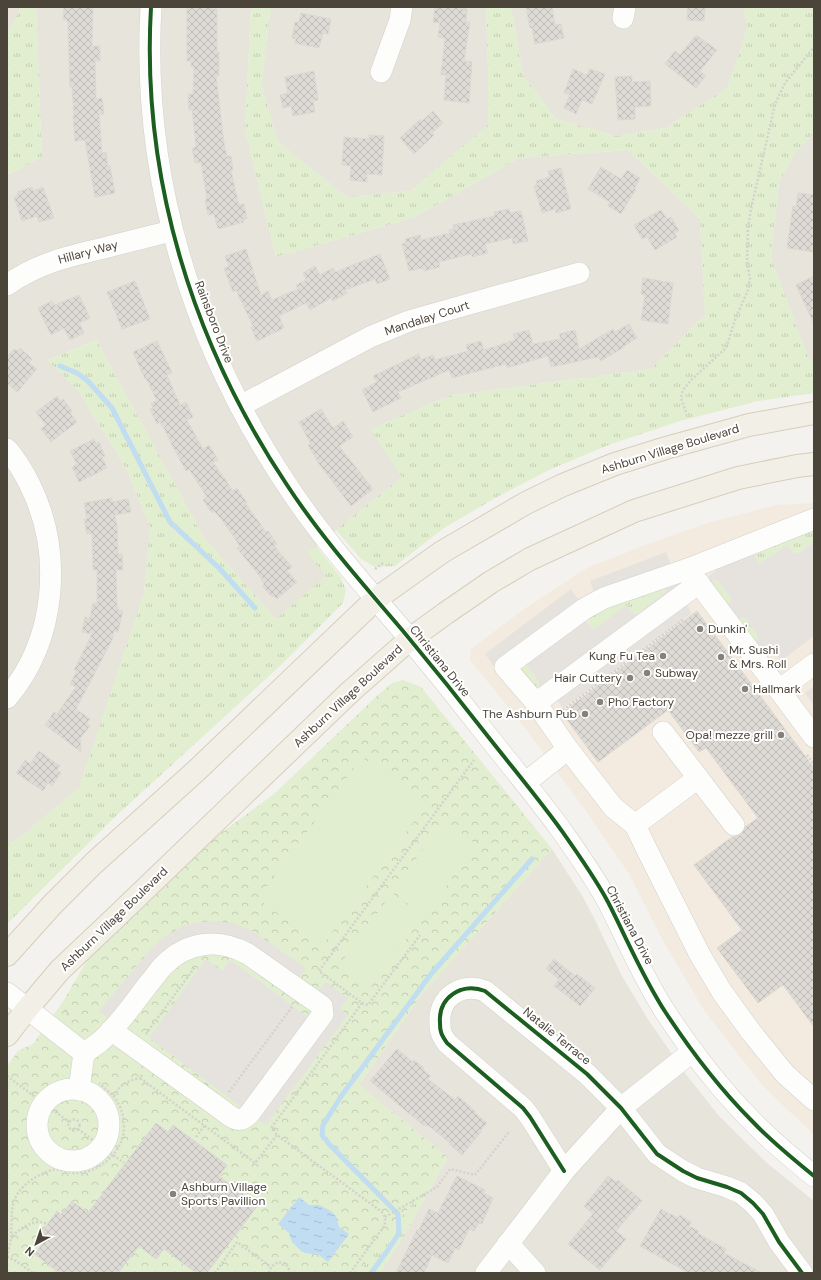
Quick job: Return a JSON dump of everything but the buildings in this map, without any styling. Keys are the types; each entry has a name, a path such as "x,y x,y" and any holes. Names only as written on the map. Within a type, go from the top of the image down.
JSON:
{"main road":[{"name":"Ashburn Village Boulevard","path":"7,955 52,905 94,863 196,771 376,599 442,552 526,503 563,485 615,464 749,425 814,413"},
{"name":"Ashburn Village Boulevard","path":"7,1035 60,970 350,692 410,639 491,582 530,559 634,511 738,478 814,464"}],"street":[{"name":"Rainsboro Drive","path":"151,7 151,79 155,132 162,185 172,231 198,313 218,362 240,406 288,487 321,531 376,599"},
{"path":"381,72 400,20 402,7"},
{"name":"Hillary Way","path":"7,285 42,265 68,256 172,231"},
{"name":"Mandalay Court","path":"240,406 370,337 409,321 579,273"},
{"path":"7,449 24,474 39,505 48,538 50,592 46,619 38,645 26,670 7,698"},
{"path":"814,519 694,576 604,598 584,609 506,667 536,703 568,749 613,808 635,825 646,850 700,955 722,992 751,1032 785,1074 814,1100"},
{"path":"694,576 779,690 809,744"},
{"path":"536,703 694,576"},
{"name":"Christiana Drive","path":"376,599 525,782 556,824 606,899 640,967 665,1011 693,1051 720,1086 752,1121 783,1151 814,1176"},
{"path":"779,690 814,664"},
{"path":"663,732 734,825"},
{"path":"525,782 568,749"},
{"path":"635,825 698,778"},
{"path":"84,1053 101,1041 164,965 196,945 216,944 239,949 322,1006 323,1014 246,1117 241,1120 235,1119 111,1030"},
{"name":"Natalie Terrace","path":"564,1171 523,1108 447,1043 440,1031 439,1016 444,1002 456,992 462,989 478,988 485,991 588,1074 621,1108 657,1154 683,1171 697,1178 727,1187 740,1193 753,1203 763,1214 779,1242 802,1273"},
{"path":"7,993 84,1053 89,1086 85,1091 95,1096 103,1104 108,1114 110,1126 108,1151 85,1160 73,1162 62,1160 52,1155 44,1147 39,1136 37,1125 39,1114 44,1104 52,1096 62,1091 89,1086"},
{"path":"486,1273 564,1171 621,1108 693,1051"},
{"path":"508,1243 535,1273"}],"path":[{"path":"686,412 681,398 683,390 691,380 726,348 735,320 748,290 750,278 747,263 748,228 775,104 785,83 814,47"},
{"path":"375,569 383,563"},
{"path":"560,713 685,618"},
{"path":"809,744 814,764"},
{"path":"196,1137 474,760"},
{"path":"319,971 362,1003 368,1005 420,935"},
{"path":"114,1096 117,1089 125,1082 140,1078 146,1069 142,1038 211,944"},
{"path":"350,1273 385,1225 385,1217 382,1212 277,1135 272,1128 362,1003"},
{"path":"7,1076 68,1122 72,1131 78,1129"},
{"path":"140,1078 255,1163 277,1135"},
{"path":"33,1273 16,1261 7,1257 11,1236 11,1214 15,1200 23,1187 37,1176 54,1169 78,1173 93,1169 107,1161 108,1151 124,1133 124,1122 119,1105 114,1096 89,1086"},
{"path":"68,1122 74,1119 77,1120 79,1123 78,1129"},
{"path":"78,1129 124,1163"},
{"path":"385,1217 437,1187 450,1169 475,1176 509,1132"},
{"path":"11,1236 24,1226 35,1222 47,1224"},
{"path":"215,1273 238,1242 271,1267"},
{"path":"269,1273 271,1267 278,1262 286,1264 290,1273"}],"shaded area":[{"path":"7,7 21,7 7,35"},
{"path":"36,7 251,7 245,129 276,257 415,217 519,158 628,150 700,219 705,315 651,369 449,396 371,429 402,477 308,553 327,576 276,619 204,538 96,340 47,360 78,390 127,470 150,527 144,594 79,788 14,842 7,842 7,175 42,157"},
{"path":"271,7 486,7 488,125 410,191 347,197 278,142 261,84"},
{"path":"511,7 744,7 747,28 728,87 665,128 616,136 556,119 523,75"},
{"path":"814,133 813,365 807,355 771,258 779,182 795,153"},
{"path":"814,503 814,1135 762,1085 703,1009 662,939 629,874 588,814 522,724 470,660 471,649 524,609 587,568 707,523 777,505"},
{"path":"814,542 814,636 781,661 773,652 758,662 699,583 753,543 753,554 760,564 787,545 792,552 798,554","holes":["714,580 718,581 731,598 728,604 726,604 711,584","742,617 746,619 758,635 759,638 756,641 754,642 738,621"]},
{"path":"666,552 687,605 692,613 633,657 625,649 619,653 625,663 563,708 557,700 550,702 539,687 539,682 527,666 525,665 498,672 485,654 571,589 580,600 594,593 590,581","holes":["663,587 666,591 637,614 633,614 627,605 593,630 586,621 586,618 590,614"]},
{"path":"814,686 814,706 805,693"},
{"path":"552,849 583,897 622,976 649,1021 688,1077 720,1117 767,1163 814,1201 814,1273 380,1273 408,1229 448,1157 359,1085 422,994"},
{"path":"216,921 234,923 251,930 306,968 292,986 248,954 196,945 116,1025 99,1011 151,949 164,937 185,925"},
{"path":"206,959 222,971 230,960 316,1023 312,999 326,982 348,998 340,1009 348,1015 266,1125 149,1038"}],"green space":[{"path":"21,7 36,7 42,157 7,175 7,35"},
{"path":"251,7 271,7 261,84 278,142 347,197 410,191 488,125 486,7 511,7 523,75 556,119 616,136 665,128 728,87 747,28 744,7 814,7 814,133 795,153 779,182 771,258 807,355 814,365 814,393 758,401 680,421 611,444 551,469 497,497 444,528 395,566 375,567 361,559 336,530 402,477 370,429 449,396 651,369 705,315 700,219 628,150 519,158 415,217 276,257 245,129"},
{"path":"96,340 204,538 276,619 326,576 307,553 316,546 340,576 346,590 343,603 280,666 117,815 7,924 7,842 14,842 79,788 144,594 150,527 127,470 78,390 47,360"},
{"path":"814,528 814,542 798,554 792,552 787,545 760,564 752,554"},
{"path":"714,580 718,582 731,598 730,602 726,604 711,584"},
{"path":"663,587 666,591 637,614 633,614 626,606 593,630 586,618 587,616"},
{"path":"742,617 746,619 758,635 759,638 756,642 738,621"},
{"path":"520,665 527,666 539,683 539,687 537,688 520,671"},
{"name":"Ashburn Village Sports Pavillion","path":"403,680 421,687 552,849 422,994 359,1085 448,1157 358,1273 7,1273 7,1066 18,1051 33,1044 64,1000 92,952 210,841 274,794 378,695 392,683"},
{"path":"362,757 427,804 322,946 258,899"},
{"path":"444,821 476,844 427,913 394,889"},
{"path":"392,893 423,916 372,986 341,963"},
{"path":"448,1157 408,1229 380,1273 358,1273"}],"water":[{"path":"299,1197 309,1205 319,1205 331,1211 336,1216 339,1227 349,1234 328,1262 319,1255 301,1251 292,1242 289,1233 278,1224"}],"waterway":[{"path":"60,366 77,373 88,381 112,408 170,522 219,568 255,608"},
{"path":"371,1273 399,1233 398,1214 329,1144 322,1135 323,1125 342,1095 431,974 532,859"}],"cycle path":[{"path":"151,7 150,71 155,134 165,196 180,257 200,317 225,375 254,431 287,485 314,523 447,685 551,816 603,892 658,1000 717,1083 759,1128 782,1150 814,1176"},
{"path":"564,1171 523,1108 444,1039 440,1030 440,1014 447,999 453,994 460,990 468,989 485,991 587,1074 621,1108 657,1154 683,1171 697,1178 741,1193 763,1214 779,1242 802,1273"}],"place":[{"name":"Dunkin'","path":"700,629"},
{"name":"Kung Fu Tea","path":"663,656"},
{"name":"Mr. Sushi & Mrs. Roll","path":"721,657"},
{"name":"Subway","path":"647,673"},
{"name":"Hair Cuttery","path":"630,678"},
{"name":"Hallmark","path":"745,689"},
{"name":"Pho Factory","path":"600,702"},
{"name":"The Ashburn Pub","path":"585,714"},
{"name":"Opa! mezze grill","path":"781,735"},
{"name":"Ashburn Village Sports Pavillion","path":"173,1194"}]}
